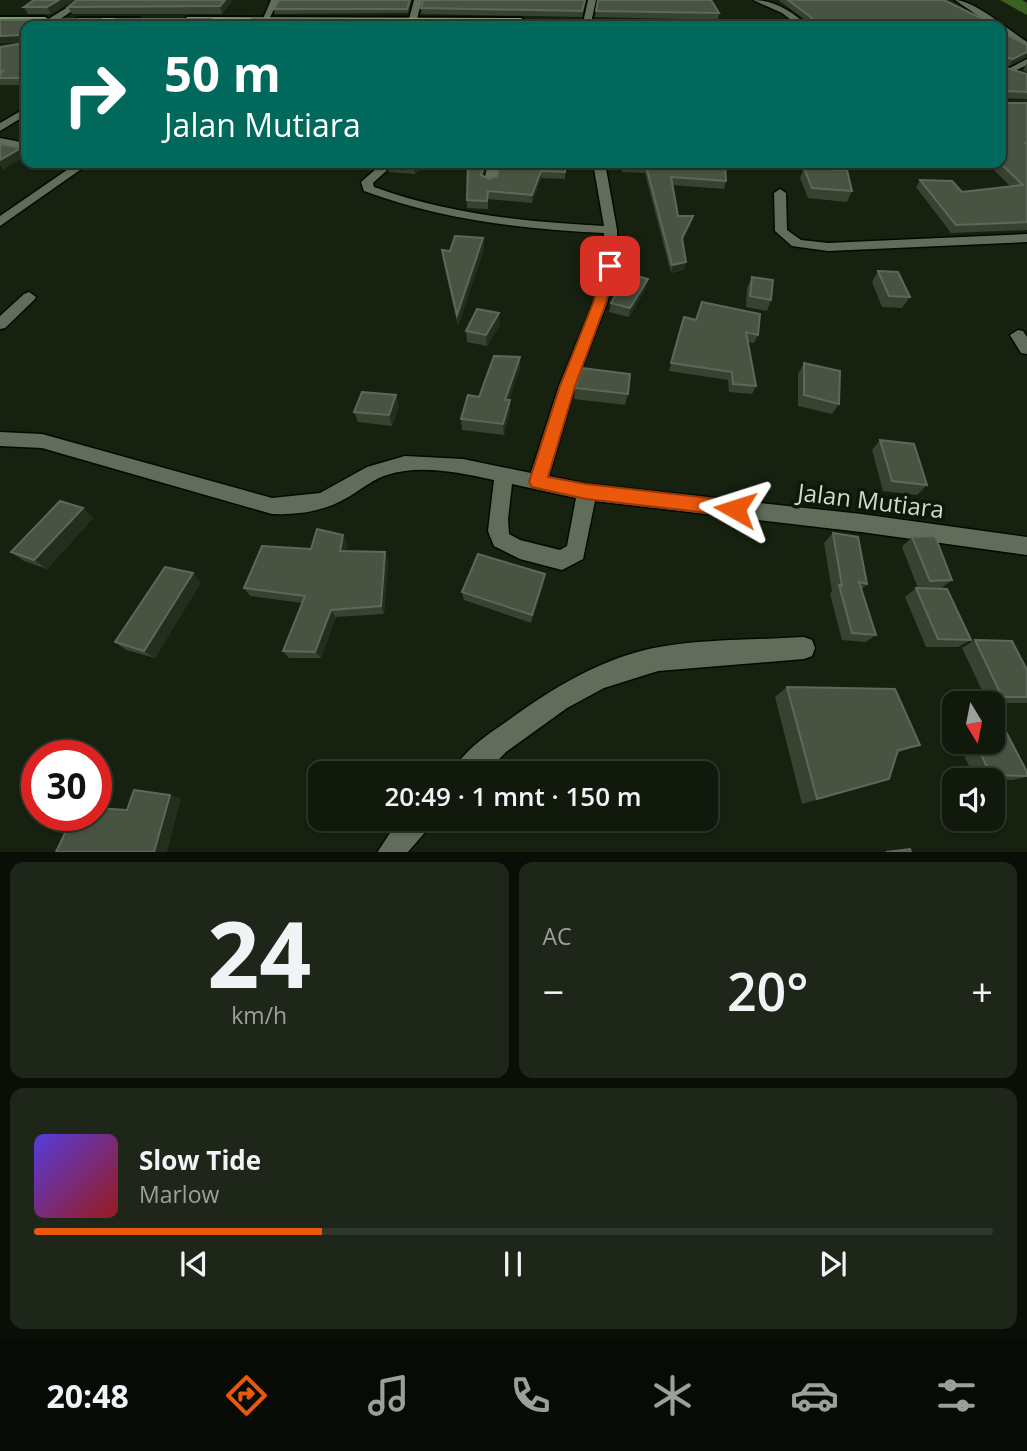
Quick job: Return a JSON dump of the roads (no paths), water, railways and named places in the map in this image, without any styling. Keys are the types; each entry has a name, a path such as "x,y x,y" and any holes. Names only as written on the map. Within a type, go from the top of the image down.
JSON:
{"highway":[{"path":"0,20 68,21"},
{"path":"142,21 151,20"},
{"path":"175,20 276,21"},
{"path":"350,21 529,21"},
{"path":"1006,70 1027,77"}],"street":[{"path":"53,20 84,0"},
{"path":"265,19 275,0"},
{"path":"413,19 418,0"},
{"path":"583,21 592,0"},
{"path":"758,0 774,5 797,21"},
{"path":"959,0 989,21"},
{"path":"774,5 783,3"},
{"path":"1006,32 1027,46"},
{"path":"1006,70 1027,62"},
{"path":"2,126 21,114"},
{"path":"0,141 21,145"},
{"path":"0,222 77,168"},
{"path":"383,168 366,182 368,189 443,211 497,221 611,230"},
{"path":"490,181 493,168"},
{"path":"538,482 610,266 611,230 600,168"},
{"path":"780,193 781,231 789,239 807,246 884,246 1027,238"},
{"path":"0,324 29,298"},
{"name":"Jalan Mutiara","path":"0,439 42,440 256,504 272,506 292,507 314,503 333,496 373,472 403,463 466,468 586,492 861,523 1027,547"},
{"path":"504,475 497,523 498,538 505,546 562,560 576,552 586,492"},
{"path":"478,761 497,743 558,699 600,678 657,659 804,648"},
{"path":"390,852 406,831"}],"waterway":[{"path":"1009,0 1027,10"}]}
